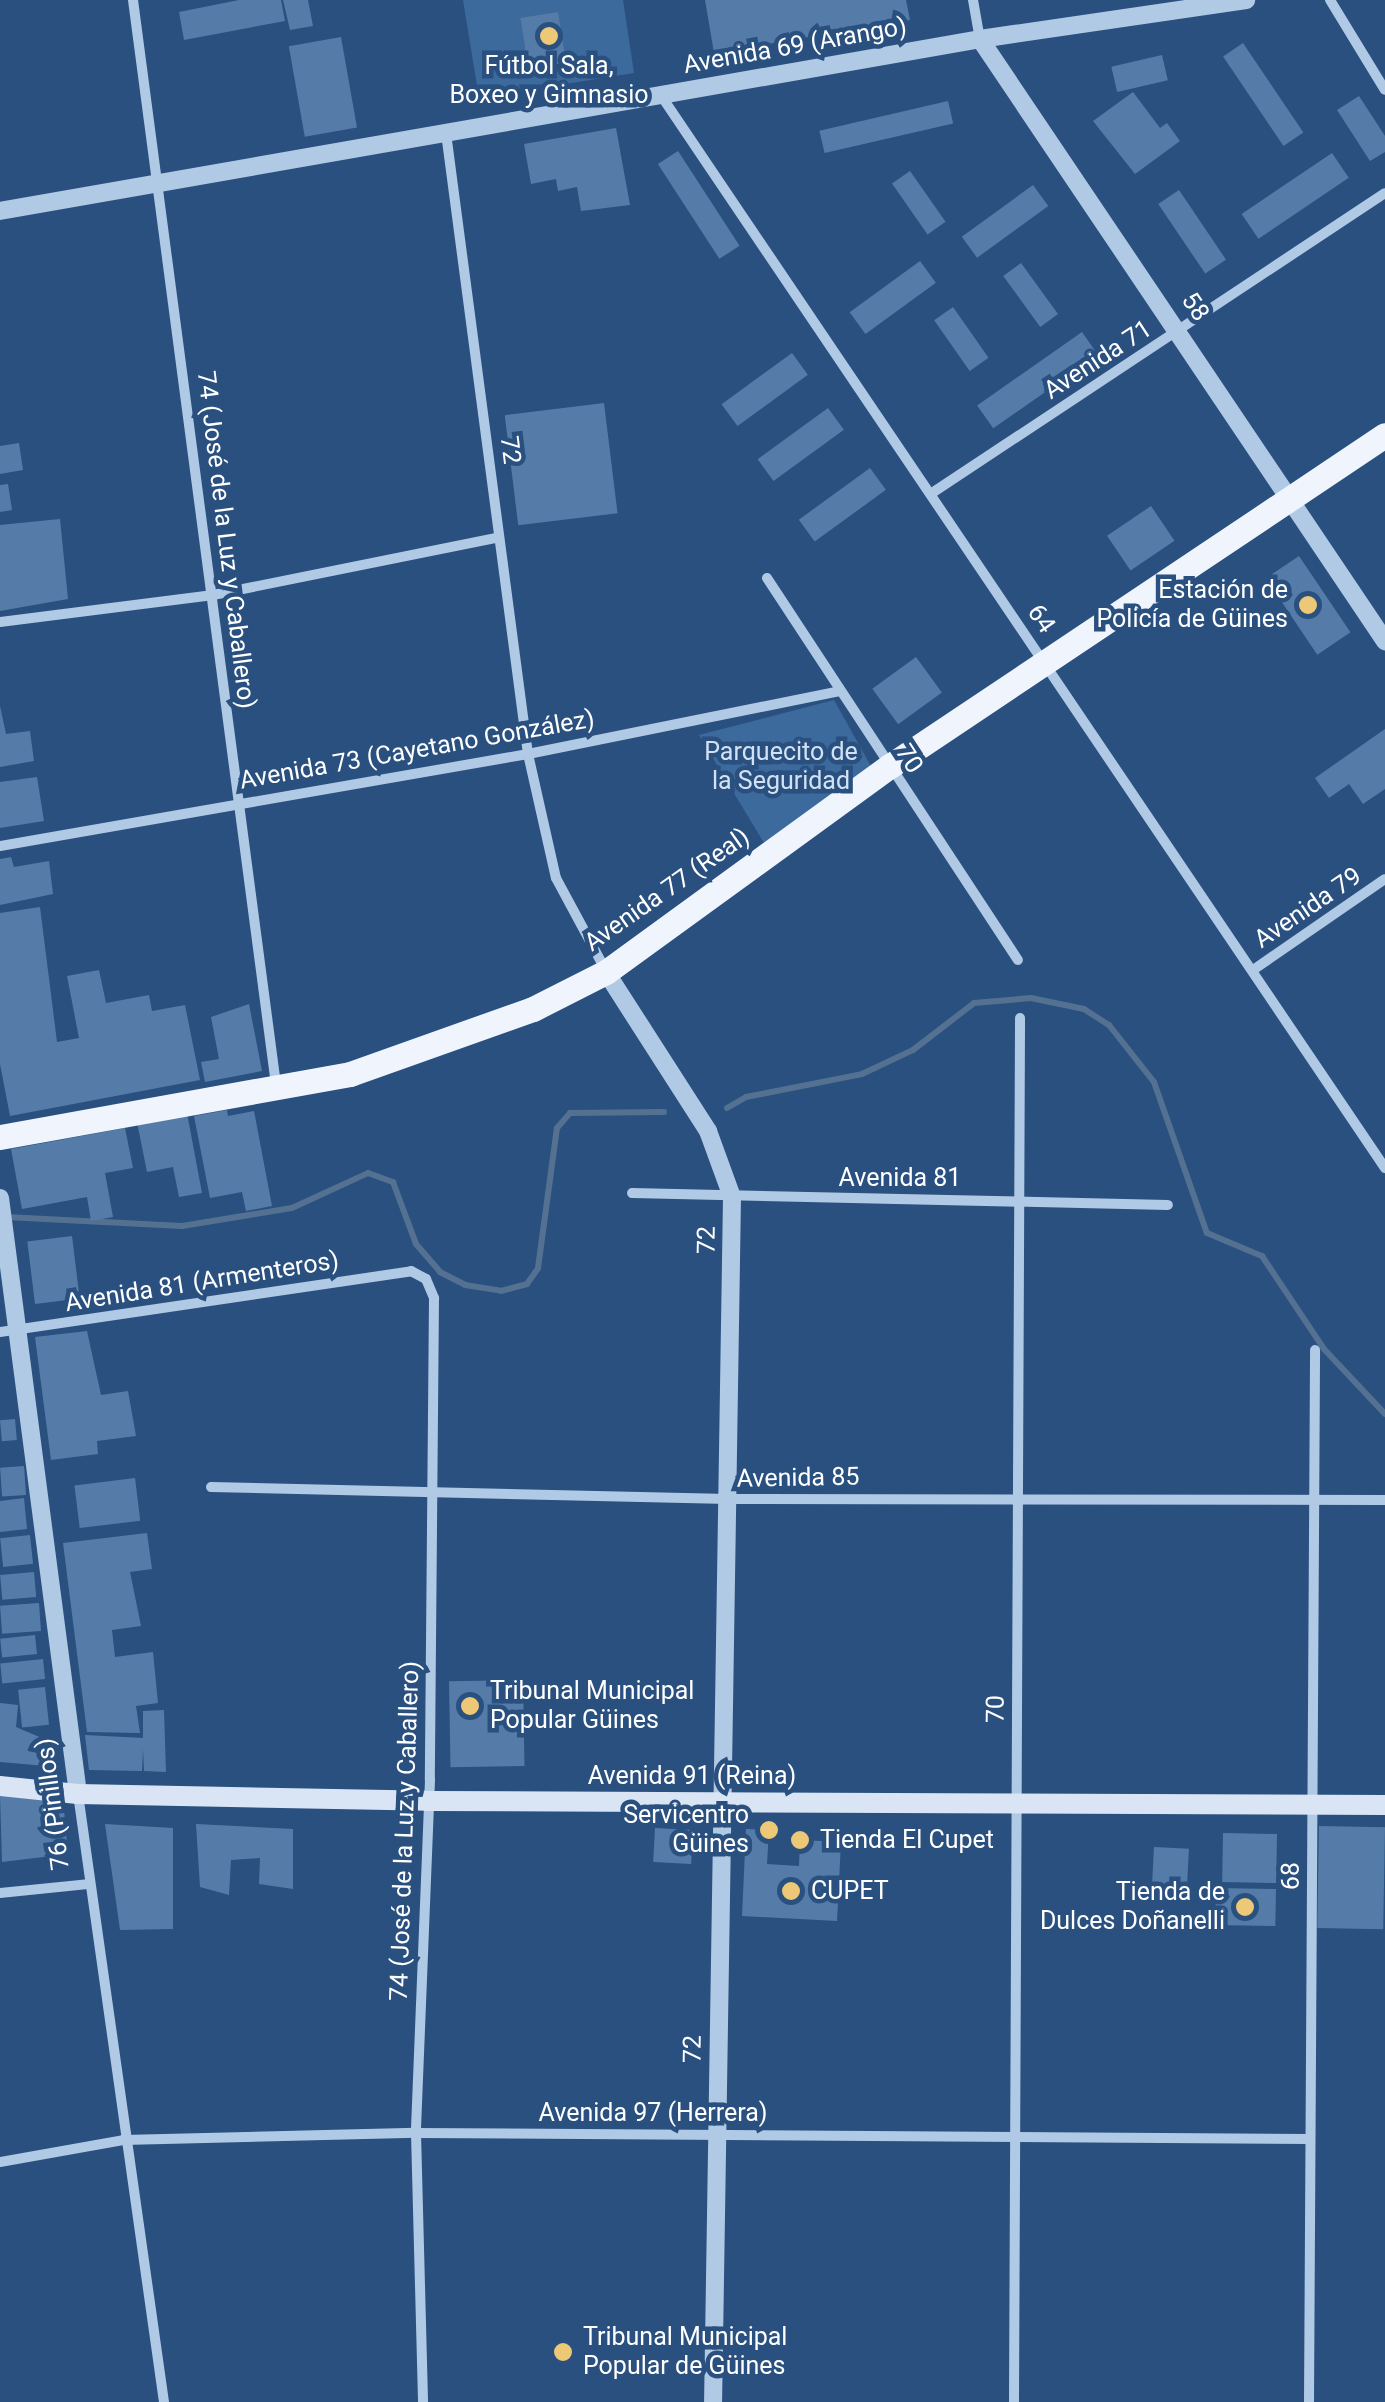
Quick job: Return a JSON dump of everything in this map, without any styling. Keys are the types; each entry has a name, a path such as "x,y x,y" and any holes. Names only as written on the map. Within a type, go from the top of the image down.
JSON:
{"main road":[{"name":"Avenida 77 (Real)","path":"0,1137 350,1074 532,1009 606,972 890,766 1291,494 1385,435"},
{"name":"Avenida 91 (Reina)","path":"0,1786 78,1794 428,1801 1385,1805"}],"street":[{"name":"74 (José de la Luz y Caballero)","path":"133,0 276,1086"},
{"name":"58","path":"973,0 980,39 1291,494 1385,641"},
{"name":"Avenida 69 (Arango)","path":"0,211 980,39 1246,0"},
{"path":"1330,0 1385,90"},
{"name":"64","path":"660,94 1385,1168"},
{"name":"72","path":"446,133 496,538 528,754 556,878 606,972 708,1131 732,1198 713,2402"},
{"name":"Avenida 71","path":"932,493 1385,193"},
{"path":"0,622 213,594 496,538"},
{"name":"70","path":"767,578 1018,960"},
{"name":"Avenida 73 (Cayetano González)","path":"0,846 241,800 528,754 840,691"},
{"name":"Avenida 79","path":"1253,970 1385,879"},
{"name":"70","path":"1014,2402 1020,1018"},
{"name":"Avenida 81","path":"632,1193 732,1198 1022,1198 1168,1205"},
{"name":"76 (Pinillos)","path":"1,1206 9,1331 78,1794 123,2140 164,2402"},
{"name":"74 (José de la Luz y Caballero)","path":"411,1271 426,1279 434,1298 428,1801 416,2133 423,2402"},
{"name":"Avenida 81 (Armenteros)","path":"9,1331 411,1271"},
{"name":"68","path":"1309,2402 1315,1350"},
{"name":"Avenida 85","path":"211,1488 729,1499 1019,1495 1385,1500"},
{"path":"0,1893 88,1884"},
{"name":"Avenida 97 (Herrera)","path":"0,2162 123,2140 416,2133 1015,2132 1309,2139"}],"green space":[{"name":"Fútbol Sala, Boxeo y Gimnasio","path":"463,0 623,0 634,73 479,98"},
{"name":"Parquecito de la Seguridad","path":"834,700 872,768 764,843 699,735"}],"building":[{"path":"239,0 281,0 285,21 184,40 179,12"},
{"path":"283,0 308,0 313,26 290,30"},
{"path":"705,0 906,0 910,20 714,53"},
{"path":"558,12 567,69 530,75 520,18"},
{"path":"341,37 357,128 305,137 289,46"},
{"path":"1243,43 1303,133 1283,146 1223,56"},
{"path":"1162,55 1168,80 1117,92 1111,67"},
{"path":"1133,92 1160,128 1167,123 1180,141 1135,174 1093,121"},
{"path":"1359,96 1385,136 1385,152 1370,161 1337,110"},
{"path":"948,101 953,123 825,153 819,131"},
{"path":"616,128 630,205 581,211 577,187 558,191 556,179 531,184 524,144"},
{"path":"678,151 740,246 719,259 658,164"},
{"path":"1332,153 1349,178 1258,239 1242,214"},
{"path":"910,171 946,222 928,234 892,184"},
{"path":"1033,185 1048,206 977,258 962,237"},
{"path":"1179,190 1226,260 1205,274 1158,204"},
{"path":"920,261 936,283 865,334 850,312"},
{"path":"1021,263 1058,314 1040,327 1003,276"},
{"path":"953,307 989,358 970,371 934,320"},
{"path":"1082,332 1098,355 993,428 977,405"},
{"path":"792,353 808,375 737,426 722,404"},
{"path":"604,403 618,513 518,525 505,415"},
{"path":"828,408 844,430 773,481 758,459"},
{"path":"19,443 23,470 0,474 0,446"},
{"path":"870,468 886,490 815,542 799,520"},
{"path":"8,484 12,510 0,512 0,485"},
{"path":"1151,506 1174,541 1131,570 1107,536"},
{"path":"60,519 68,599 0,611 0,525"},
{"name":"Estación de Policía de Güines","path":"1299,556 1350,632 1317,655 1266,578"},
{"path":"916,657 942,693 898,724 872,689"},
{"path":"0,706 6,734 30,731 34,761 0,767"},
{"path":"1385,729 1385,789 1363,804 1349,784 1329,798 1315,778"},
{"path":"37,777 44,821 0,828 0,782"},
{"path":"11,857 14,867 49,861 53,894 0,905 0,859"},
{"path":"40,907 57,1042 79,1038 67,976 99,970 106,1003 149,995 152,1011 185,1005 200,1080 10,1116 0,1064 0,913"},
{"path":"249,1004 262,1071 205,1082 201,1062 219,1059 211,1017"},
{"path":"227,1110 228,1116 254,1111 272,1206 246,1211 242,1192 210,1198 194,1116"},
{"path":"187,1113 202,1193 179,1197 173,1167 147,1172 137,1122"},
{"path":"125,1128 133,1168 105,1173 113,1217 91,1221 87,1197 22,1209 11,1149"},
{"path":"72,1236 80,1299 35,1304 27,1241"},
{"path":"87,1331 101,1395 128,1391 136,1436 97,1441 98,1454 51,1460 35,1337"},
{"path":"15,1419 17,1440 2,1441 0,1420"},
{"path":"24,1466 26,1495 2,1497 0,1468"},
{"path":"135,1478 140,1521 80,1528 74,1485"},
{"path":"24,1498 27,1529 0,1532 0,1501"},
{"path":"147,1533 152,1569 130,1572 141,1626 112,1630 115,1657 153,1652 158,1703 136,1706 140,1733 87,1732 63,1543"},
{"path":"30,1535 33,1564 3,1567 0,1538"},
{"path":"34,1572 36,1597 2,1600 0,1575"},
{"path":"39,1603 41,1631 2,1634 0,1606"},
{"path":"35,1635 37,1654 2,1658 0,1639"},
{"path":"43,1659 45,1679 2,1683 0,1663"},
{"path":"523,1680 525,1766 451,1767 449,1681"},
{"path":"45,1687 49,1725 22,1728 18,1690"},
{"path":"0,1703 18,1705 16,1727 49,1741 46,1766 0,1762"},
{"path":"164,1710 166,1772 144,1771 143,1749 142,1771 89,1770 85,1735 143,1738 143,1711"},
{"path":"0,1795 63,1799 68,1854 2,1862"},
{"path":"105,1824 173,1828 173,1929 120,1930"},
{"path":"196,1824 293,1829 293,1889 259,1884 260,1858 231,1860 229,1895 200,1887"},
{"path":"1319,1826 1385,1827 1383,1929 1317,1928"},
{"path":"655,1828 693,1830 691,1864 653,1862"},
{"name":"CUPET","path":"746,1829 769,1830 767,1864 799,1866 800,1840 841,1842 837,1921 742,1916"},
{"path":"1223,1833 1277,1834 1276,1883 1222,1882"},
{"path":"1154,1847 1189,1849 1186,1901 1151,1899"},
{"name":"Tienda de Dulces Doñanelli","path":"1216,1888 1276,1889 1275,1926 1215,1925"}],"waterway":[{"path":"727,1108 746,1097 862,1074 913,1050 974,1003 1031,998 1084,1009 1109,1025 1154,1082 1207,1233 1262,1256 1324,1349 1385,1414"},
{"path":"6,1217 182,1226 292,1208 368,1173 393,1182 416,1244 440,1272 465,1285 501,1291 527,1284 538,1268 557,1128 570,1113 664,1112"}],"place":[{"name":"Fútbol Sala, Boxeo y Gimnasio","path":"549,36"},
{"name":"Estación de Policía de Güines","path":"1308,605"},
{"name":"Tribunal Municipal Popular Güines","path":"470,1706"},
{"name":"Servicentro Güines","path":"769,1830"},
{"name":"Tienda El Cupet","path":"800,1840"},
{"name":"CUPET","path":"791,1891"},
{"name":"Tienda de Dulces Doñanelli","path":"1245,1907"},
{"name":"Tribunal Municipal Popular de Güines","path":"563,2352"}]}
